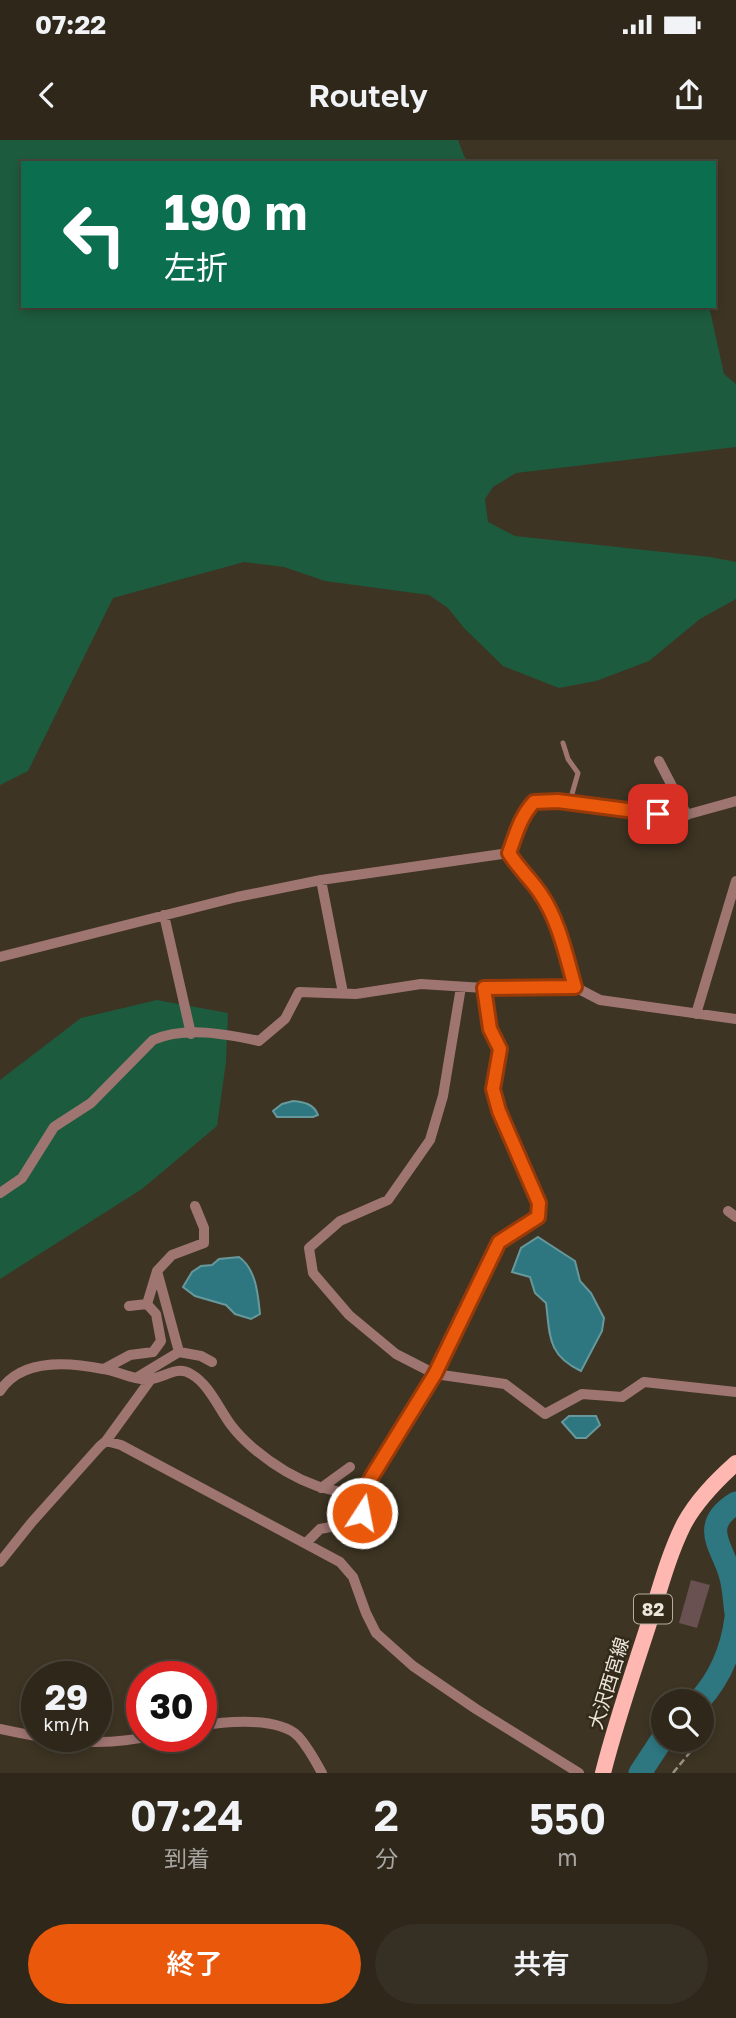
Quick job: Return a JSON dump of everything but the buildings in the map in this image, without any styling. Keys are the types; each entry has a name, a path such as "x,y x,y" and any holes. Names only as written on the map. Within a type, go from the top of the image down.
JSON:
{"main road":[{"name":"大沢西宮線","path":"603,1773 674,1547 684,1524 699,1501 736,1463"}],"street":[{"path":"660,761 687,815"},
{"path":"509,853 524,813 534,802 570,802 634,812 687,815 736,801"},
{"path":"0,957 237,897 321,880 509,853"},
{"path":"509,853 541,894 556,925 575,987"},
{"path":"321,880 343,993"},
{"path":"695,1014 736,881"},
{"path":"164,915 191,1034"},
{"path":"0,1193 22,1178 54,1127 91,1102 153,1040 166,1035 222,1033 259,1041 285,1019 299,992 356,994 421,984 484,988 575,987 600,1000 736,1019"},
{"path":"461,987 443,1096 429,1140 388,1200 340,1221 309,1248 313,1273 349,1315 396,1354 435,1374 505,1384 545,1414 582,1394 622,1397 644,1382 736,1392"},
{"path":"358,1499 435,1374 499,1242 538,1217 539,1203 499,1111 493,1089 500,1049 490,1029 484,988"},
{"path":"147,1304 157,1271 172,1255 204,1243 204,1227 195,1206"},
{"path":"157,1271 179,1352"},
{"path":"129,1306 147,1304"},
{"path":"104,1368 130,1355 153,1352 161,1341 156,1314 147,1304"},
{"path":"136,1378 179,1352 201,1356 212,1362"},
{"path":"0,1391 7,1380 21,1371 41,1365 104,1368 136,1378 151,1379 176,1370 192,1374 210,1393 233,1428 254,1449 295,1478 321,1488 346,1492 358,1499 362,1513 346,1524 320,1529 306,1543"},
{"path":"0,1562 32,1522 106,1441 151,1379"},
{"path":"106,1441 121,1445 340,1562 353,1577 376,1633 412,1666 579,1773"},
{"path":"321,1488 350,1467"},
{"path":"217,1724 238,1722 283,1727 296,1734 322,1773"},
{"path":"0,1729 43,1738 98,1743 126,1740"}],"lane":[{"path":"563,743 568,759 578,773 570,802"}],"path":[{"path":"673,1773 690,1752"}],"green space":[{"path":"0,140 458,140 468,161 21,161 21,308 709,308 724,374 736,384 736,447 516,473 493,487 485,499 488,522 515,536 736,562 736,599 700,619 649,661 596,681 559,688 503,666 464,628 448,608 429,595 325,581 284,567 244,562 113,598 28,771 0,785"},
{"path":"157,1000 228,1013 226,1062 217,1126 142,1189 0,1279 0,1080 81,1018"}],"water":[{"path":"293,1101 308,1104 318,1115 277,1117 273,1111 282,1104"},
{"path":"538,1237 575,1261 580,1281 591,1293 604,1318 602,1331 581,1371 570,1365 556,1351 550,1334 546,1303 535,1293 530,1277 512,1272 521,1248"},
{"path":"239,1257 253,1275 257,1290 260,1314 251,1319 235,1314 226,1305 195,1296 183,1287 192,1272 201,1266 212,1265 219,1259"},
{"path":"569,1416 596,1416 600,1425 586,1438 576,1438 562,1422"}],"waterway":[{"path":"736,1503 718,1520 716,1528 716,1537 731,1579 736,1613"},
{"path":"708,1689 724,1662 736,1618"},
{"path":"640,1773 654,1752"}],"route":[{"path":"362,1513 358,1499 435,1374 499,1242 538,1217 539,1203 499,1111 493,1089 500,1049 490,1029 484,988 575,987 549,909 541,894 509,853 518,827 524,813 534,802 558,801 658,814"}]}
